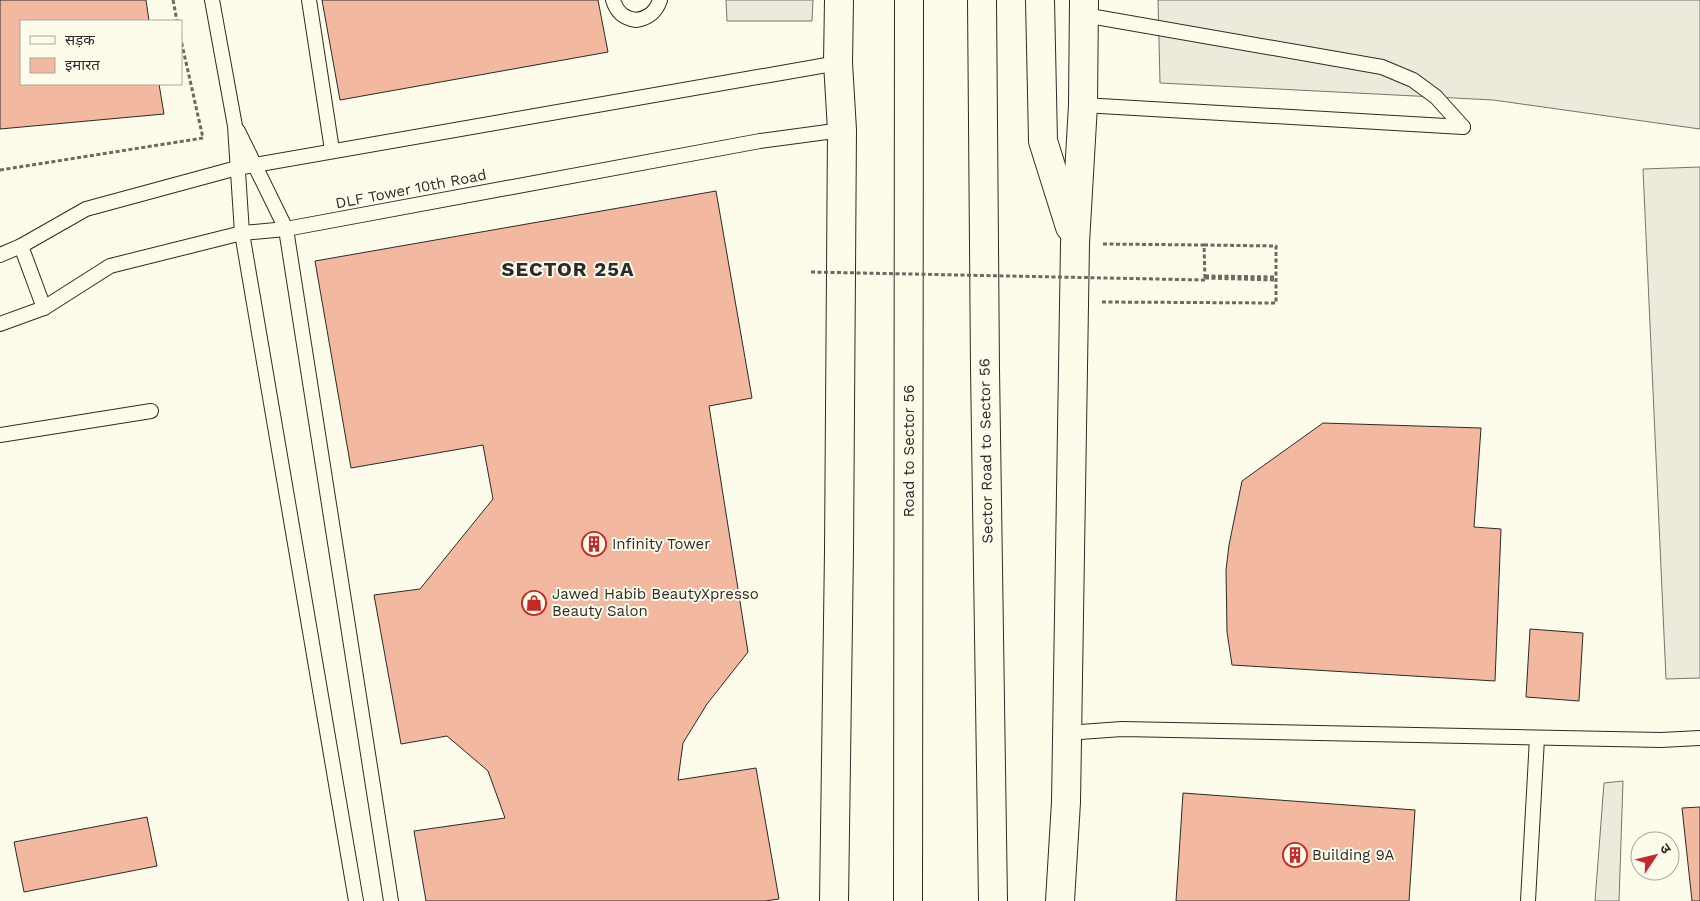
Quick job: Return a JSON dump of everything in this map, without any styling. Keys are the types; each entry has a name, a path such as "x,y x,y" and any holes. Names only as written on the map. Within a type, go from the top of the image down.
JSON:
{"street":[{"path":"834,901 840,551 842,130 838,63 839,0"},
{"name":"Road to Sector 56","path":"908,901 910,0"},
{"name":"Sector Road to Sector 56","path":"982,0 985,369 993,901"},
{"path":"1040,0 1043,141 1075,243"},
{"path":"1060,901 1066,802 1075,243 1083,105 1084,7"}],"lane":[{"path":"212,0 235,126 242,233 356,901"},
{"path":"309,0 332,150"},
{"path":"613,0 616,9 621,15 636,20 644,19 651,15 660,0"},
{"path":"1083,105 1463,127 1436,98 1413,80 1382,67 1084,7"},
{"path":"0,255 86,209 254,164 838,63"},
{"path":"235,126 286,229 391,901"},
{"name":"DLF Tower 10th Road","path":"0,324 44,308 110,266 242,233 286,229 760,141 842,130"},
{"path":"20,246 44,308"},
{"path":"0,435 151,411"},
{"path":"1066,733 1122,729 1661,740 1700,738"},
{"path":"1528,901 1537,738"}],"path":[{"path":"172,0 177,20"},
{"path":"0,170 203,138 182,44"},
{"path":"1074,301 1276,303 1276,246 1204,247 1075,243"},
{"path":"1204,247 1205,277"},
{"path":"811,272 1205,280 1205,277 1276,279"}],"shaded area":[{"path":"726,0 813,0 812,21 727,21"},
{"path":"1158,0 1700,0 1700,129 1493,100 1160,83"},
{"path":"1700,167 1700,678 1666,679 1643,169"},
{"path":"1623,781 1619,901 1595,901 1604,783"}],"building":[{"path":"0,0 146,0 149,20 20,20 20,85 159,85 164,114 0,129"},
{"path":"322,0 598,0 608,52 340,100"},
{"name":"Infinity Tower","path":"716,191 752,398 709,406 748,652 707,704 683,743 678,780 756,768 779,899 765,901 426,901 414,831 505,818 488,771 447,736 401,744 374,595 420,589 493,499 483,445 351,468 315,261"},
{"path":"1323,423 1481,428 1474,527 1501,529 1495,681 1232,665 1227,632 1226,570 1242,481"},
{"path":"1530,629 1583,633 1579,701 1526,697"},
{"name":"Building 9A","path":"1183,793 1415,810 1409,901 1176,901"},
{"path":"1700,807 1700,901 1692,901 1682,808"},
{"path":"147,817 157,866 24,892 14,842"}],"place":[{"name":"Infinity Tower","path":"594,544"},
{"name":"Jawed Habib BeautyXpresso Beauty Salon","path":"534,603"},
{"name":"Building 9A","path":"1295,855"}],"district":[{"name":"SECTOR 25A","path":"568,269"}]}
